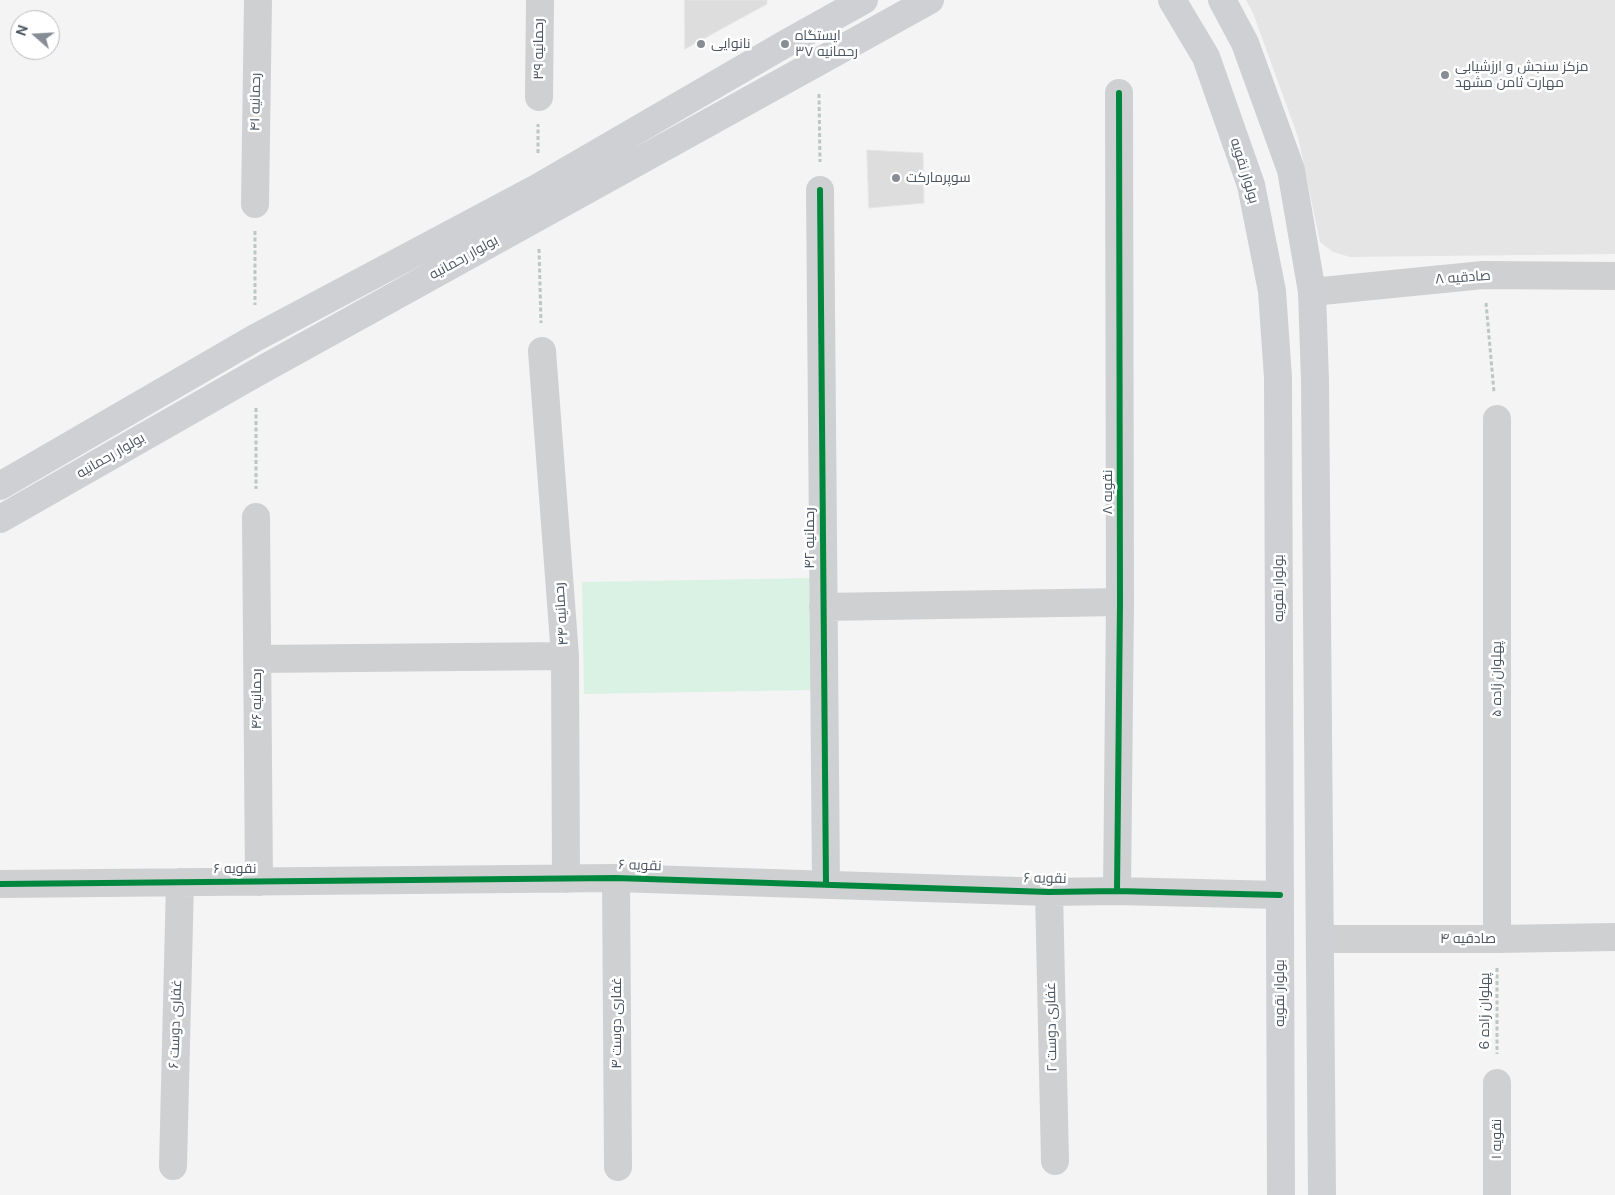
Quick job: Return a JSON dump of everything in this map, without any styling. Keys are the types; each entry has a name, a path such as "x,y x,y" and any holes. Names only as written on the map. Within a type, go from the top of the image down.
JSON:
{"main road":[{"name":"بولوار رحمانیه","path":"0,486 256,338 537,188 864,0"},
{"name":"بولوار رحمانیه","path":"0,519 256,373 930,0"},
{"name":"بولوار نقویه","path":"1172,0 1206,57 1251,185 1272,291 1278,378 1281,1195"},
{"path":"1222,0 1245,43 1291,170 1312,292 1315,381 1322,1195"}],"street":[{"name":"رحمانیه ۴۱","path":"255,204 258,0"},
{"name":"رحمانیه ۳۹","path":"539,97 540,0"},
{"name":"نقویه ۸","path":"1117,891 1120,602 1119,93"},
{"name":"رحمانیه ۴۲","path":"820,190 826,884"},
{"name":"صادقیه ۸","path":"1312,292 1483,275 1615,276"},
{"name":"رحمانیه ۴۴","path":"542,351 565,656 566,878"},
{"name":"پهلوان زاده ۵","path":"1497,419 1497,939"},
{"name":"رحمانیه ۴۶","path":"256,517 259,882"},
{"path":"823,607 1120,602"},
{"path":"257,659 565,656"},
{"name":"نقویه ۶","path":"0,884 616,878 1050,892 1117,891 1280,895"},
{"name":"غفاری دوست ۴","path":"616,878 618,1167"},
{"name":"غفاری دوست ۶","path":"172,1166 180,882"},
{"name":"غفاری دوست ۲","path":"1050,892 1055,1161"},
{"name":"صادقیه ۴","path":"1320,939 1615,937"},
{"name":"نقویه ۱","path":"1497,1083 1497,1195"}],"path":[{"path":"819,60 820,190"},
{"path":"537,188 539,97"},
{"path":"255,204 256,338"},
{"path":"538,217 542,351"},
{"path":"1483,275 1497,419"},
{"path":"256,373 256,517"}],"shaded area":[{"name":"مزکز سنجش و ارزشیابی مهارت ثامن مشهد","path":"1246,0 1615,0 1615,254 1350,257 1333,252 1320,242 1298,137 1253,13"}],"green space":[{"path":"814,578 816,690 584,694 582,582"}],"building":[{"path":"685,0 767,0 767,4 685,49"},
{"name":"سوپرمارکت","path":"867,150 923,153 924,203 869,208"}],"cycle path":[{"path":"1117,891 1120,602 1119,93"},
{"path":"820,190 826,884"},
{"path":"0,884 616,878 1049,892 1117,891 1280,895"}],"place":[{"name":"نانوایی","path":"701,44"},
{"name":"ایستگاه رحمانیه ۳۷","path":"785,44"},
{"name":"مزکز سنجش و ارزشیابی مهارت ثامن مشهد","path":"1445,75"},
{"name":"سوپرمارکت","path":"896,178"}]}
